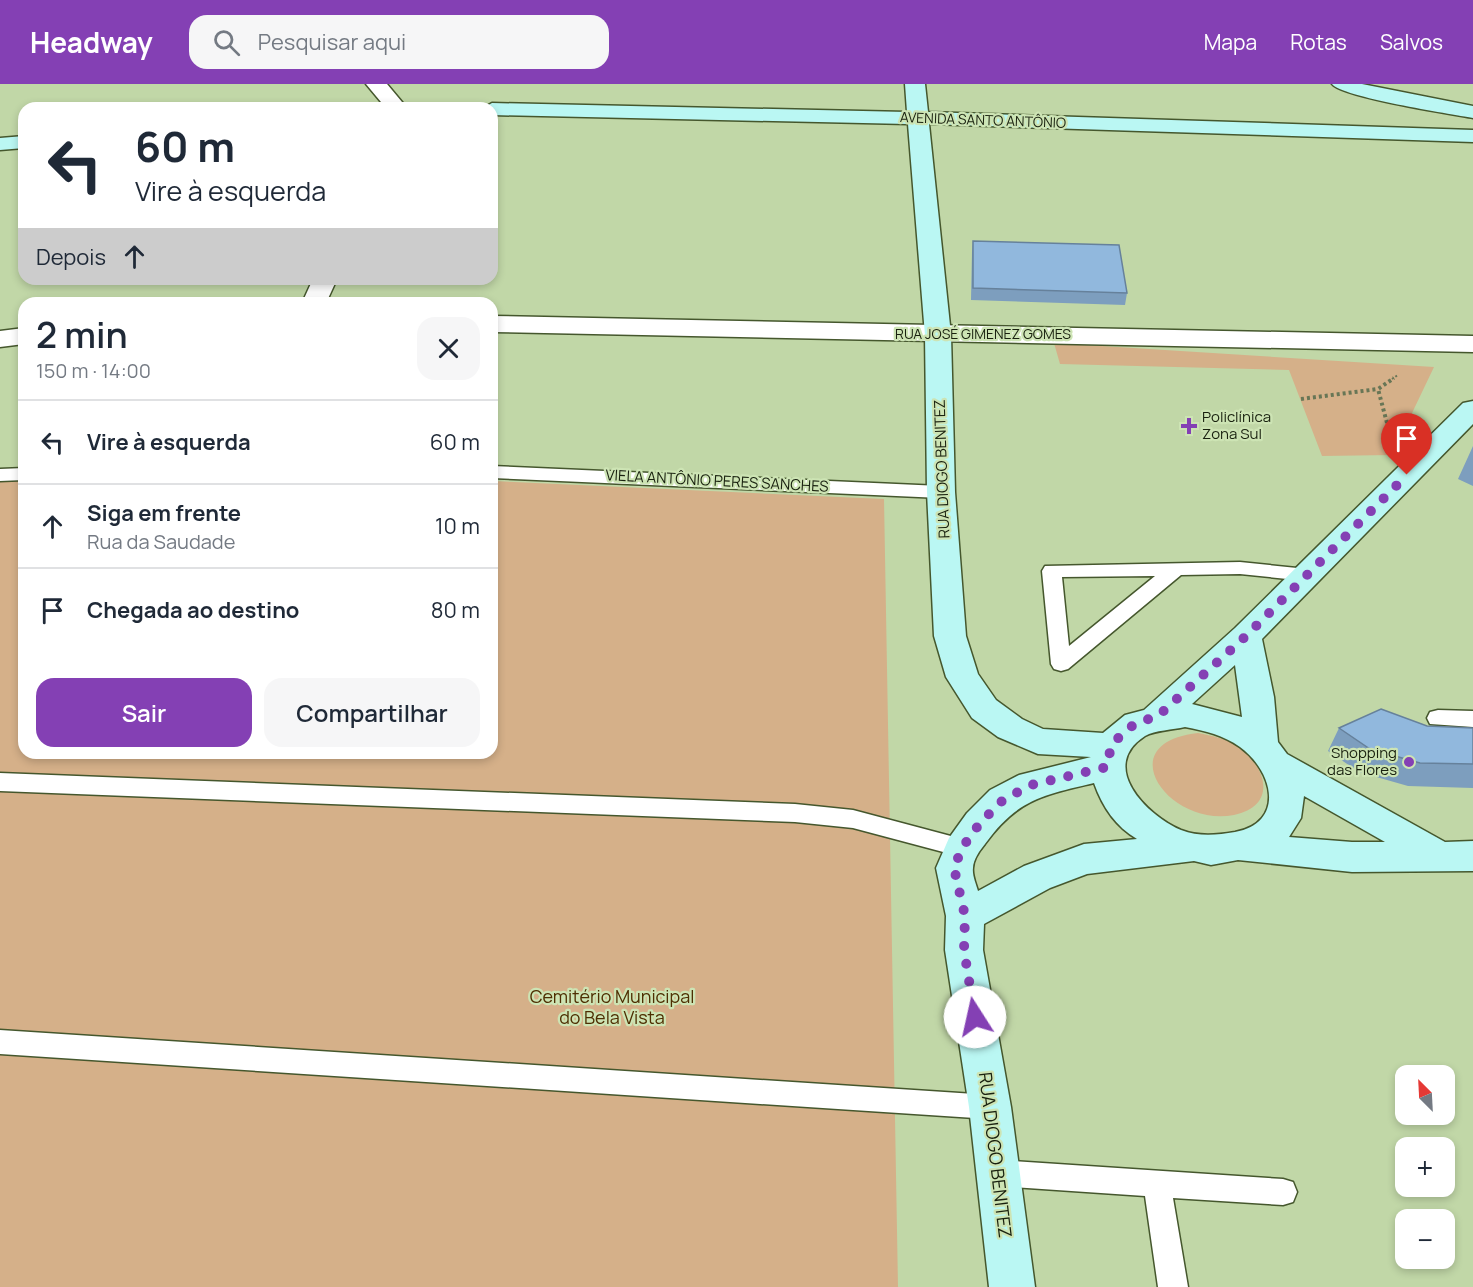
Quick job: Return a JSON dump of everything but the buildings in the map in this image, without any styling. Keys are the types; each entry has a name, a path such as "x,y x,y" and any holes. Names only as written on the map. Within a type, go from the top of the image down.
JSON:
{"street":[{"path":"376,84 392,102"},
{"name":"RUA DIOGO BENITEZ","path":"915,84 920,118 938,335 941,492 950,636 962,677 984,709 1010,728 1038,741 1109,757"},
{"path":"1351,87 1473,112"},
{"path":"1320,130 1357,112 1363,103 1351,87"},
{"path":"1351,87 1473,132"},
{"name":"AVENIDA SANTO ANTÔNIO","path":"498,109 920,118 1473,136"},
{"path":"0,144 18,142"},
{"name":"RUA JOSÉ GIMENEZ GOMES","path":"498,324 938,335 1069,334 1473,344"},
{"path":"0,339 18,337"},
{"path":"1158,716 1246,636 1473,409"},
{"path":"1243,847 1262,839 1279,825 1288,806 1287,785 1270,755 1246,636"},
{"path":"1199,849 1168,841 1141,825 1120,806 1109,784 1109,757 1136,723 1158,716 1185,715 1213,720 1238,730 1270,755 1456,856"},
{"name":"RUA DIOGO BENITEZ","path":"1012,1287 996,1173 990,1107 964,950 965,916 954,868 962,848 980,823 1003,800 1031,785 1109,757"},
{"path":"965,916 1037,878 1084,859 1243,847 1352,857 1456,856"}],"lane":[{"name":"VIELA ANTÔNIO PERES SANCHES","path":"498,472 941,492"},
{"path":"0,475 18,474"},
{"path":"1175,570 1061,664 1052,571 1240,568 1307,575"},
{"path":"1438,718 1473,719"},
{"path":"0,782 795,813 853,819 962,848"},
{"path":"0,1042 990,1107"},
{"path":"996,1173 1282,1192"},
{"path":"1156,1184 1173,1287"}],"path":[{"path":"1300,399 1378,389 1441,342"},
{"path":"1378,389 1387,423"}],"green space":[{"path":"1054,343 1434,367 1392,455 1322,456 1289,370 1060,364"},
{"name":"Cemitério Municipal do Bela Vista","path":"18,472 18,759 498,759 498,481 884,499 898,1287 0,1287 0,474"},
{"path":"1198,733 1233,743 1255,764 1261,774 1262,794 1257,803 1248,810 1234,815 1210,816 1188,809 1170,797 1158,783 1153,767 1157,752 1171,740"}],"place":[{"name":"Policlínica Zona Sul","path":"1189,426"},
{"name":"Shopping das Flores","path":"1409,762"}],"route":[{"path":"975,1017 964,950 965,916 954,868 962,848 980,823 1003,800 1031,785 1107,767 1106,762 1111,746 1122,734 1136,723 1158,716 1201,674 1246,636 1407,475"}]}
